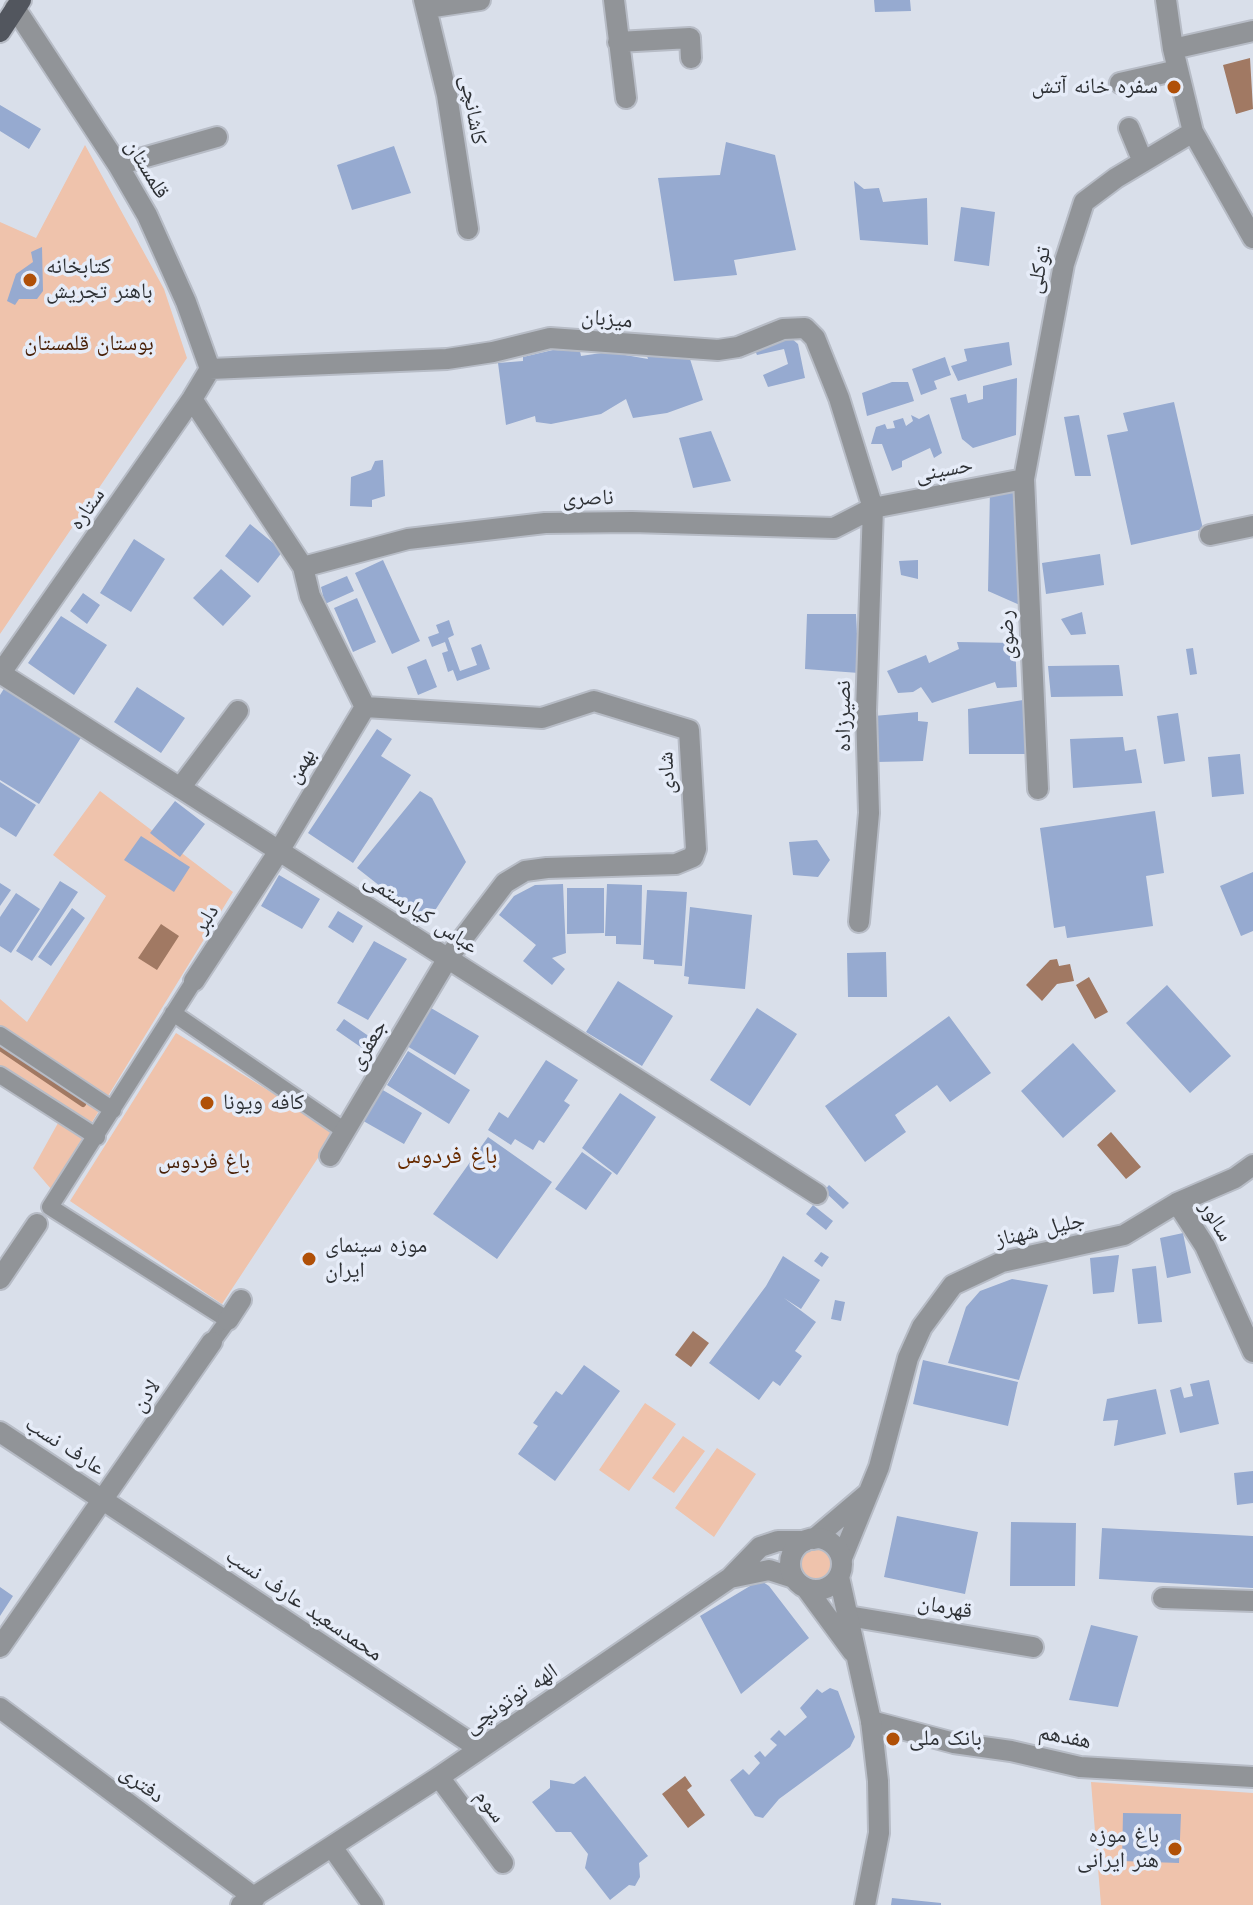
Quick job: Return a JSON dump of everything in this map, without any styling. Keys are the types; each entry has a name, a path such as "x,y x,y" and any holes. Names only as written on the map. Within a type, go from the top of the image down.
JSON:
{"main road":[{"path":"0,32 18,4"}],"street":[{"path":"426,4 480,0"},
{"path":"614,0 626,98"},
{"path":"1166,0 1173,49 1193,132 1253,238"},
{"name":"قلمستان","path":"18,4 118,165 160,242 210,369"},
{"name":"کاشانچی","path":"426,4 447,95 468,229"},
{"path":"1173,49 1253,31"},
{"path":"618,42 690,38 691,58"},
{"path":"1120,83 1178,70"},
{"path":"1129,128 1143,162"},
{"name":"توکلی","path":"1024,479 1074,225 1084,202 1193,132"},
{"path":"118,165 217,137"},
{"name":"میزبان","path":"210,369 447,359 550,338 718,350 801,327 815,338 834,386 873,508"},
{"name":"ستاره","path":"0,673 210,369"},
{"path":"192,399 303,567 310,596 365,707"},
{"name":"حسینی","path":"873,508 1024,479"},
{"name":"رضوى","path":"1024,479 1038,789"},
{"name":"ناصری","path":"303,567 408,539 487,528 632,522 834,528 873,508"},
{"name":"نصیرزاده","path":"859,922 869,813 866,711 873,508"},
{"path":"1210,535 1253,526"},
{"name":"عباس کیارستمی","path":"0,673 817,1194"},
{"name":"شادی","path":"365,707 542,718 594,701 689,730 696,849 693,857 676,864 525,871 505,883 448,958"},
{"name":"بهمن","path":"279,851 365,707"},
{"path":"180,788 238,711"},
{"name":"دلبر","path":"43,1216 97,1137 173,1013 279,851"},
{"name":"جعفری","path":"330,1156 448,958"},
{"path":"173,1013 345,1131"},
{"path":"0,1035 113,1110"},
{"path":"0,1075 97,1137"},
{"name":"جلیل شهناز","path":"840,1567 870,1492 908,1358 922,1327 953,1285 1002,1262 1124,1235 1177,1203 1235,1178 1253,1165"},
{"name":"سالور","path":"1177,1203 1205,1246 1253,1352"},
{"path":"0,1279 43,1216 228,1320 241,1300"},
{"name":"لادن","path":"0,1647 228,1320"},
{"name":"عارف نسب","path":"0,1432 103,1500"},
{"path":"858,1659 800,1583 790,1561 798,1546 810,1540 870,1492"},
{"name":"محمدسعید عارف نسب","path":"103,1500 480,1749"},
{"path":"810,1540 828,1541 840,1567 871,1721 878,1781 879,1833 865,1905"},
{"name":"الهه توتونچی","path":"248,1902 439,1777 730,1578 760,1547 778,1541 810,1540"},
{"path":"730,1578 769,1570 821,1590 840,1567"},
{"path":"1163,1598 1253,1601"},
{"name":"قهرمان","path":"848,1616 1033,1647"},
{"name":"دفتری","path":"0,1708 248,1902"},
{"name":"هفدهم","path":"871,1721 954,1743 1011,1751 1080,1767 1253,1777"},
{"name":"سوم","path":"439,1777 503,1863"},
{"path":"332,1847 373,1905"}],"green space":[{"name":"بوستان قلمستان","path":"85,145 164,289 187,358 0,634 0,222 36,238"},
{"path":"100,791 233,892 51,1189 33,1168 58,1123 0,1084 0,999 27,1022 106,896 53,855"},
{"name":"باغ فردوس","path":"176,1033 335,1132 222,1304 70,1201"},
{"path":"645,1403 676,1424 629,1491 599,1470"},
{"path":"683,1436 705,1451 674,1493 652,1478"},
{"path":"717,1448 756,1474 714,1537 675,1508"},
{"path":"816,1544 831,1550 837,1565 831,1580 816,1586 801,1580 795,1565 801,1550"},
{"name":"باغ موزه هنر ایرانی","path":"1091,1782 1253,1793 1253,1905 1101,1905"}],"shaded area":[{"path":"1250,58 1253,109 1236,114 1223,65"},
{"path":"161,924 179,936 157,970 138,958"},
{"path":"1057,959 1059,966 1070,964 1074,981 1057,984 1042,1001 1026,985 1050,960"},
{"path":"1089,977 1108,1012 1095,1019 1076,985"},
{"path":"1111,1132 1141,1167 1126,1179 1097,1145"},
{"path":"693,1331 709,1343 691,1367 675,1355"},
{"path":"685,1776 692,1786 687,1790 705,1815 688,1828 662,1794"}],"building":[{"path":"874,0 910,0 911,11 875,12"},
{"path":"0,105 41,129 29,149 0,131"},
{"path":"726,142 775,155 796,250 734,260 737,275 674,281 658,178 720,175"},
{"path":"394,146 411,193 352,210 337,165"},
{"path":"854,181 864,189 879,188 883,202 927,198 928,245 860,240"},
{"path":"961,207 995,212 989,266 954,261"},
{"path":"42,247 43,291 37,299 19,299 15,305 7,301 16,274 33,262 31,252"},
{"path":"791,338 798,344 805,378 768,387 763,375 788,364 784,349 757,355 754,348"},
{"path":"1009,342 1012,365 958,381 951,366 967,361 964,349"},
{"path":"553,350 580,351 581,356 608,352 648,359 646,353 690,359 703,400 667,413 633,418 626,399 601,414 551,424 536,422 535,416 506,425 498,363 523,361 523,357"},
{"path":"945,357 951,375 934,381 937,389 921,395 912,369"},
{"path":"1017,378 1016,435 973,448 962,439 950,398 966,394 968,403 983,399 983,386"},
{"path":"892,382 908,382 914,401 867,416 862,393"},
{"path":"1174,402 1203,529 1131,545 1107,435 1128,431 1123,413"},
{"path":"929,414 942,453 934,458 930,448 902,461 902,467 892,471 882,444 871,444 876,427 885,424 887,429 895,428 893,421 903,418 906,426 913,421 911,415 919,419"},
{"path":"1079,415 1091,476 1075,476 1064,417"},
{"path":"711,431 731,481 693,488 679,438"},
{"path":"383,460 385,496 372,500 372,507 350,506 351,477 371,470 375,461"},
{"path":"1015,484 1022,606 988,591 990,490"},
{"path":"250,524 283,551 258,583 225,556"},
{"path":"134,539 165,559 131,612 100,593"},
{"path":"1100,554 1104,585 1046,594 1042,563"},
{"path":"383,560 420,641 392,654 355,573"},
{"path":"918,560 918,579 901,575 899,561"},
{"path":"221,569 251,596 223,626 193,598"},
{"path":"347,576 354,591 325,604 321,587"},
{"path":"83,593 100,605 87,624 70,611"},
{"path":"357,598 376,642 353,652 334,608"},
{"path":"1082,612 1086,634 1071,635 1061,619"},
{"path":"807,614 856,614 859,673 805,669"},
{"path":"61,616 107,645 74,695 28,663"},
{"path":"449,620 454,635 448,638 460,671 477,665 471,648 481,644 490,669 457,681 453,670 448,672 442,653 448,651 445,642 432,647 428,637 439,633 436,625"},
{"path":"957,642 1015,643 1017,687 997,688 995,682 932,703 921,687 913,692 898,693 887,671 926,655 929,663 959,649"},
{"path":"1193,648 1197,674 1190,675 1186,649"},
{"path":"426,659 437,687 418,695 407,667"},
{"path":"1119,665 1123,696 1051,697 1048,666"},
{"path":"5,687 82,736 39,804 0,780 0,695"},
{"path":"137,687 185,718 161,753 114,722"},
{"path":"1023,700 1026,754 969,754 968,709"},
{"path":"918,712 918,721 928,722 923,761 876,762 874,716"},
{"path":"1178,713 1185,761 1164,764 1157,716"},
{"path":"377,729 392,739 381,756 411,775 353,863 308,833"},
{"path":"1123,737 1125,751 1136,749 1142,783 1073,788 1070,739"},
{"path":"1240,754 1244,794 1212,797 1208,757"},
{"path":"0,782 36,805 16,837 0,827"},
{"path":"420,791 432,798 466,862 427,923 357,868"},
{"path":"175,801 205,824 180,857 150,833"},
{"path":"1155,811 1164,873 1146,876 1153,926 1067,938 1065,926 1054,928 1040,828"},
{"path":"141,836 190,867 174,892 124,860"},
{"path":"817,840 830,860 818,877 793,875 789,842"},
{"path":"1253,872 1253,931 1241,936 1220,886"},
{"path":"279,875 320,899 302,929 261,906"},
{"path":"60,881 78,892 32,961 16,951"},
{"path":"0,883 11,890 0,906"},
{"path":"563,884 566,953 552,958 565,969 552,985 523,961 536,945 499,915 514,896 535,885"},
{"path":"607,884 642,885 641,945 616,944 616,936 605,936"},
{"path":"567,888 604,888 604,933 567,934"},
{"path":"647,890 687,892 682,966 654,964 654,960 643,959"},
{"path":"16,893 40,909 11,953 0,946 0,917"},
{"path":"690,907 752,915 745,989 688,984 689,977 684,976"},
{"path":"72,908 85,918 51,966 38,957"},
{"path":"338,911 363,926 353,943 328,927"},
{"path":"374,941 407,959 368,1020 337,1003"},
{"path":"886,952 887,997 848,997 847,953"},
{"path":"618,981 673,1016 642,1066 586,1032"},
{"path":"1167,985 1231,1056 1190,1093 1126,1023"},
{"path":"431,1008 479,1036 455,1075 407,1046"},
{"path":"757,1008 797,1034 750,1106 710,1080"},
{"path":"949,1016 991,1073 950,1102 937,1085 895,1115 906,1132 865,1162 825,1106"},
{"path":"344,1019 370,1037 362,1048 336,1030"},
{"path":"1073,1043 1116,1091 1063,1138 1021,1091"},
{"path":"408,1051 470,1090 449,1124 387,1085"},
{"path":"546,1060 578,1080 564,1101 570,1105 544,1143 539,1140 533,1150 515,1139 511,1145 488,1130 499,1112 508,1118"},
{"path":"376,1086 422,1113 404,1144 358,1118"},
{"path":"620,1093 656,1117 617,1175 582,1148"},
{"path":"488,1137 552,1182 497,1259 433,1214"},
{"path":"582,1152 612,1173 586,1210 555,1189"},
{"path":"829,1185 849,1203 843,1209 824,1191"},
{"path":"813,1205 833,1221 826,1230 806,1214"},
{"path":"1183,1233 1191,1273 1167,1278 1160,1238"},
{"path":"821,1252 829,1257 822,1267 814,1261"},
{"path":"1119,1255 1114,1292 1093,1294 1090,1258"},
{"path":"783,1256 820,1280 801,1309 784,1298 816,1322 795,1351 802,1356 780,1386 773,1381 759,1400 709,1363 766,1286"},
{"path":"1156,1266 1162,1322 1138,1324 1132,1269"},
{"path":"1012,1279 1048,1285 1019,1380 948,1363 966,1307 980,1291"},
{"path":"835,1300 845,1302 841,1321 831,1319"},
{"path":"923,1360 1018,1382 1008,1426 913,1404"},
{"path":"584,1365 620,1391 555,1481 518,1454 538,1426 533,1423 556,1391 562,1395"},
{"path":"1209,1380 1219,1424 1180,1433 1170,1390 1181,1387 1184,1398 1193,1396 1190,1384"},
{"path":"1156,1389 1166,1434 1114,1446 1118,1420 1103,1421 1107,1399"},
{"path":"1253,1471 1253,1503 1237,1505 1234,1473"},
{"path":"897,1516 978,1532 965,1594 884,1577"},
{"path":"1011,1522 1076,1523 1075,1586 1010,1586"},
{"path":"1102,1528 1253,1536 1253,1588 1099,1579"},
{"path":"760,1580 769,1586 809,1638 741,1694 700,1616"},
{"path":"0,1587 13,1596 0,1616"},
{"path":"1091,1625 1138,1636 1118,1707 1069,1700"},
{"path":"830,1688 838,1691 855,1737 850,1747 779,1799 763,1818 755,1816 730,1780 743,1769 749,1775 760,1763 754,1756 760,1751 765,1757 777,1745 770,1739 779,1730 785,1736 807,1717 800,1708 817,1689 822,1693"},
{"path":"585,1776 648,1856 639,1863 640,1877 635,1886 629,1885 610,1900 585,1868 588,1854 571,1832 556,1832 532,1802 550,1788 550,1780 574,1784"},
{"path":"1123,1813 1181,1814 1179,1863 1122,1861"},
{"path":"892,1898 941,1903 941,1905 891,1905"}],"waterway":[{"path":"0,1048 83,1104"}],"place":[{"name":"سفره خانه آتش","path":"1174,87"},
{"name":"کتابخانه باهنر تجریش","path":"30,280"},
{"name":"کافه ویونا","path":"207,1103"},
{"name":"موزه سینمای ایران","path":"309,1259"},
{"name":"بانک ملی","path":"893,1739"},
{"name":"باغ موزه هنر ایرانی","path":"1175,1849"}],"district":[{"name":"باغ فردوس","path":"447,1156"}]}
